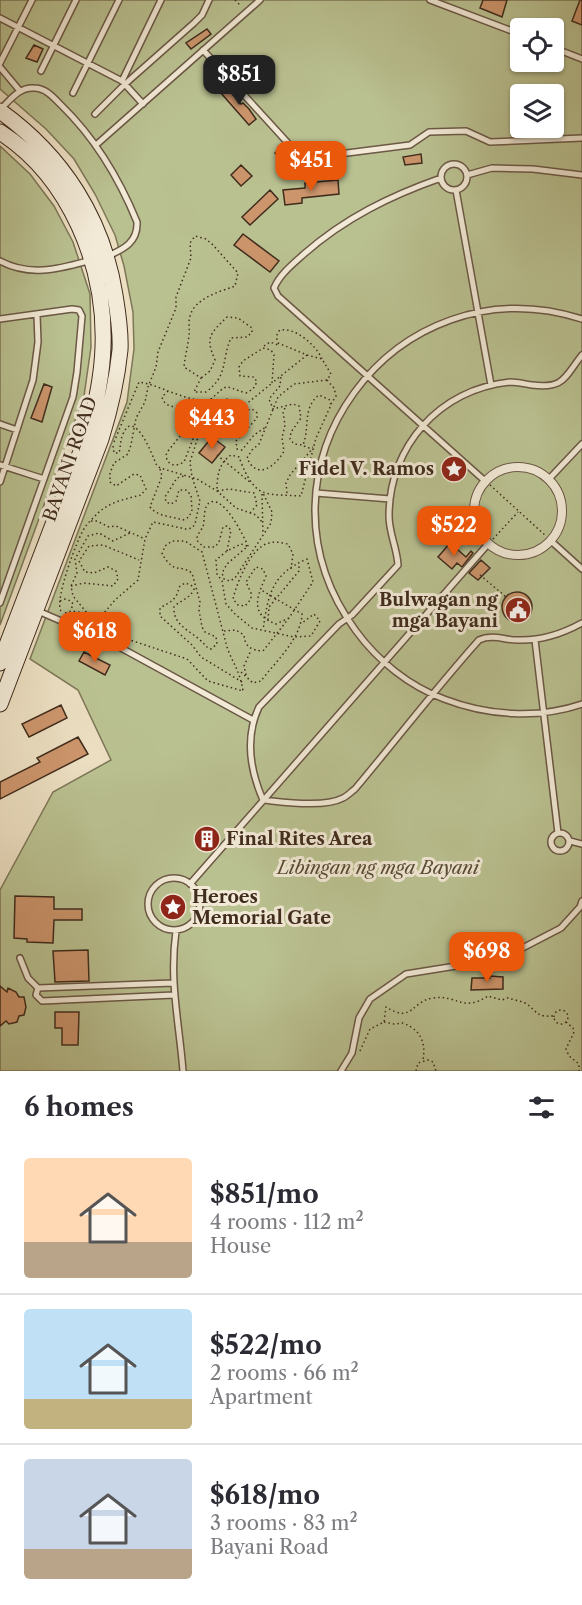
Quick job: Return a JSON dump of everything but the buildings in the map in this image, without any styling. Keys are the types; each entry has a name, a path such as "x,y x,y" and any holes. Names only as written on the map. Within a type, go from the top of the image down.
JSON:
{"main road":[{"name":"BAYANI ROAD","path":"0,111 42,146 79,195 108,256 118,315 120,348 110,408 101,439 0,704"},
{"name":"BAYANI ROAD","path":"0,132 14,141 49,176 68,204 92,260 100,287 103,315 103,347 97,402 88,433 0,663"}],"street":[{"path":"516,467 534,470 549,479 559,493 562,510 560,526 551,541 537,551 520,556 503,553 488,544 478,530 473,513 476,496 485,481 499,471 516,467"}],"lane":[{"path":"20,91 0,65 32,0"},
{"path":"41,71 76,0"},
{"path":"73,93 119,0"},
{"path":"123,83 161,0"},
{"path":"95,114 123,83 202,15 209,0"},
{"path":"96,145 260,0"},
{"path":"430,0 510,30"},
{"path":"0,18 123,83 143,104"},
{"path":"203,50 297,153 308,158 410,146 429,132 465,131 490,142 582,138"},
{"path":"564,52 582,59"},
{"path":"0,111 20,91 32,87 41,88 70,114 96,145 112,169 137,222 137,231 133,240 122,250 108,256"},
{"path":"452,164 463,168 467,175 466,182 456,190 450,190 441,178 443,169 452,164"},
{"path":"467,175 492,168 533,169 582,175"},
{"path":"441,178 375,204 341,225 292,264 274,288 278,296 485,481"},
{"path":"456,190 491,385"},
{"path":"0,261 25,270 41,271 92,260"},
{"path":"0,319 72,309 79,310 82,315 73,397 0,603"},
{"path":"582,319 530,309 479,312 454,319 414,337 386,357 367,376 346,404 327,442 320,467 315,519 318,545 325,571 334,596 346,618 364,642 407,680 459,705 487,711 516,714 544,712 582,704"},
{"path":"0,482 36,363 37,315"},
{"path":"263,800 255,782 251,759 250,738 253,720 259,707 398,565 389,519 390,499 401,458 422,425 456,398 491,385 513,382 552,387 559,385 582,355"},
{"path":"0,424 17,430"},
{"path":"549,479 582,444"},
{"path":"3,466 44,479"},
{"path":"316,493 390,499"},
{"path":"551,541 582,569"},
{"path":"190,884 488,544"},
{"path":"36,610 112,643 253,720"},
{"path":"263,800 306,803 343,798 355,789 479,640 489,637 535,640 555,635 582,623"},
{"path":"535,640 558,833"},
{"path":"558,833 564,834 570,841 582,844"},
{"path":"558,833 551,839 551,845 555,850 561,852 567,849 570,841"},
{"path":"167,878 179,878 190,884 200,898 200,909 192,924 176,930 159,926 151,917 147,905 149,893 167,878"},
{"path":"341,1071 352,1053 359,1018 370,999 406,974 507,956 561,928 580,907 582,901"},
{"path":"176,930 172,956 173,983 183,1071"},
{"path":"20,958 28,978 38,988 173,983"},
{"path":"38,988 36,995 42,1001 174,995"}],"path":[{"path":"87,612 65,613 58,608 69,566 84,528 90,521 108,506 141,495 146,489 140,475 134,474 116,486 110,482 110,473 114,463 128,454 134,427 156,367 158,352 176,308 176,297 191,258 190,243 195,236 213,245 238,273 235,286 200,301 189,318 190,330 184,367 201,378"},
{"path":"227,317 238,318 252,328 252,332 247,337 231,338 227,347 223,373 213,387 206,392 194,392 201,378 210,371 215,360 208,338 213,330 227,317"},
{"path":"282,346 276,339 277,333 287,328 319,351 331,374 327,380 294,384 278,397 259,444 248,458 250,464 255,468 261,470 274,465 284,451 282,438 285,408"},
{"path":"210,400 223,387 229,386 246,393 253,389 257,382 254,377 240,376 239,367 270,342 322,359"},
{"path":"263,348 271,350 274,355 272,383"},
{"path":"99,619 115,600 138,580 145,539 153,522 186,529 192,528 195,524 200,501 190,462 197,440 202,434 226,422 307,355"},
{"path":"273,409 269,399 272,392 280,386 282,376"},
{"path":"262,492 301,496 320,426 336,396 334,388 327,380"},
{"path":"184,475 177,478 165,497 166,502 171,504 176,501 179,490 186,490 191,495 192,510 189,518 183,520 169,515 160,516 150,507 162,476 141,432 134,427 129,428 124,431 119,453 114,453 112,448 134,399 139,382 162,386 168,391 189,398 210,400"},
{"path":"168,391 162,397 164,403 169,407 197,406 207,410 204,420 190,424 168,451 166,460 171,464 178,465 184,462 195,434 205,426 212,411 224,400 230,400 231,407 226,422"},
{"path":"303,445 307,435 308,410 313,400 319,395 330,400 331,405"},
{"path":"210,400 212,411"},
{"path":"273,409 285,408 293,404 299,406 301,418 291,432 290,439 294,444 308,448 314,447"},
{"path":"243,406 235,418 234,427 238,429 245,425 244,418 248,410 252,409 257,413 257,418 236,441 237,448 242,450 254,435 266,426"},
{"path":"287,495 286,483 290,475 314,447"},
{"path":"217,455 262,492 272,512 271,523 235,578 230,581 224,579 222,573 227,564 248,546"},
{"path":"217,491 217,477 225,461 231,455 239,457 254,486"},
{"path":"160,468 192,477 217,491 236,508 256,515 263,523"},
{"path":"485,481 551,541"},
{"path":"217,491 229,489 254,493 257,505 249,513"},
{"path":"262,492 263,535"},
{"path":"226,551 231,530 227,526 223,527 219,542 215,547 203,547 197,541 206,506 209,503 214,502 229,511 248,546"},
{"path":"488,544 518,511"},
{"path":"90,521 97,521 109,527 116,526 145,539"},
{"path":"132,532 113,541 99,533 88,536 75,559 77,573 71,586 73,596 87,612 127,639 187,659 208,681 243,691 240,672"},
{"path":"242,682 201,657 192,645 160,616 160,608 178,596 180,587 185,583 191,585 194,590 191,595 174,607 176,618 185,631 200,640 206,648 211,649 217,644 216,637 205,632 202,627 200,602 192,573 188,570 176,569 168,564 162,554 165,546 172,541 186,541 202,552 232,662 253,683 261,681 294,637 302,622 302,614 260,590"},
{"path":"289,618 276,624 268,621 258,611 256,600 266,576 263,569 256,567 246,582 251,599 245,606 233,599 249,560 260,547 277,542 288,544 293,554 291,569"},
{"path":"248,546 242,544 226,551 216,560 216,574 222,581 226,604 252,628 294,637 311,636 320,621 314,614 302,622"},
{"path":"71,586 84,583 113,586 118,579 116,571 108,567 94,573 85,572 80,561 88,546 104,545 140,560"},
{"path":"224,631 236,630 244,635 244,643 251,650 263,651 295,610 313,582 307,559 299,562 277,580 269,594 263,630"},
{"path":"268,621 269,607 299,571 299,562"},
{"path":"480,575 506,597"},
{"path":"60,602 65,598 71,601 73,604 71,611"},
{"path":"99,619 112,643"},
{"path":"246,676 244,666 251,650"},
{"path":"384,1022 386,1007 397,1013 410,1013 432,998 467,1004 478,1002 488,996 525,1003 543,1017 554,1016 562,1010 567,1015 566,1022"},
{"path":"554,1016 554,1020 560,1024 566,1022"},
{"path":"355,1056 362,1049 370,1029 384,1022 403,1023 419,1032 425,1047 423,1060 418,1064 416,1071"},
{"path":"566,1022 574,1032 566,1049 569,1056 579,1064 579,1071"},
{"path":"423,1060 433,1062 436,1071"}],"green space":[{"name":"Libingan ng mga Bayani","path":"0,0 582,0 582,1071 0,1071 0,890 53,792 111,760 78,690 30,659 127,402 134,349 133,312 115,235 95,194 74,159 46,129 0,89"},
{"path":"0,146 30,174 54,206 73,242 90,294 91,347 84,396 0,625"}],"place":[{"name":"Fidel V. Ramos","path":"454,469"},
{"name":"Bulwagan ng mga Bayani","path":"518,610"},
{"name":"Final Rites Area","path":"207,839"},
{"name":"Heroes Memorial Gate","path":"173,907"}]}
